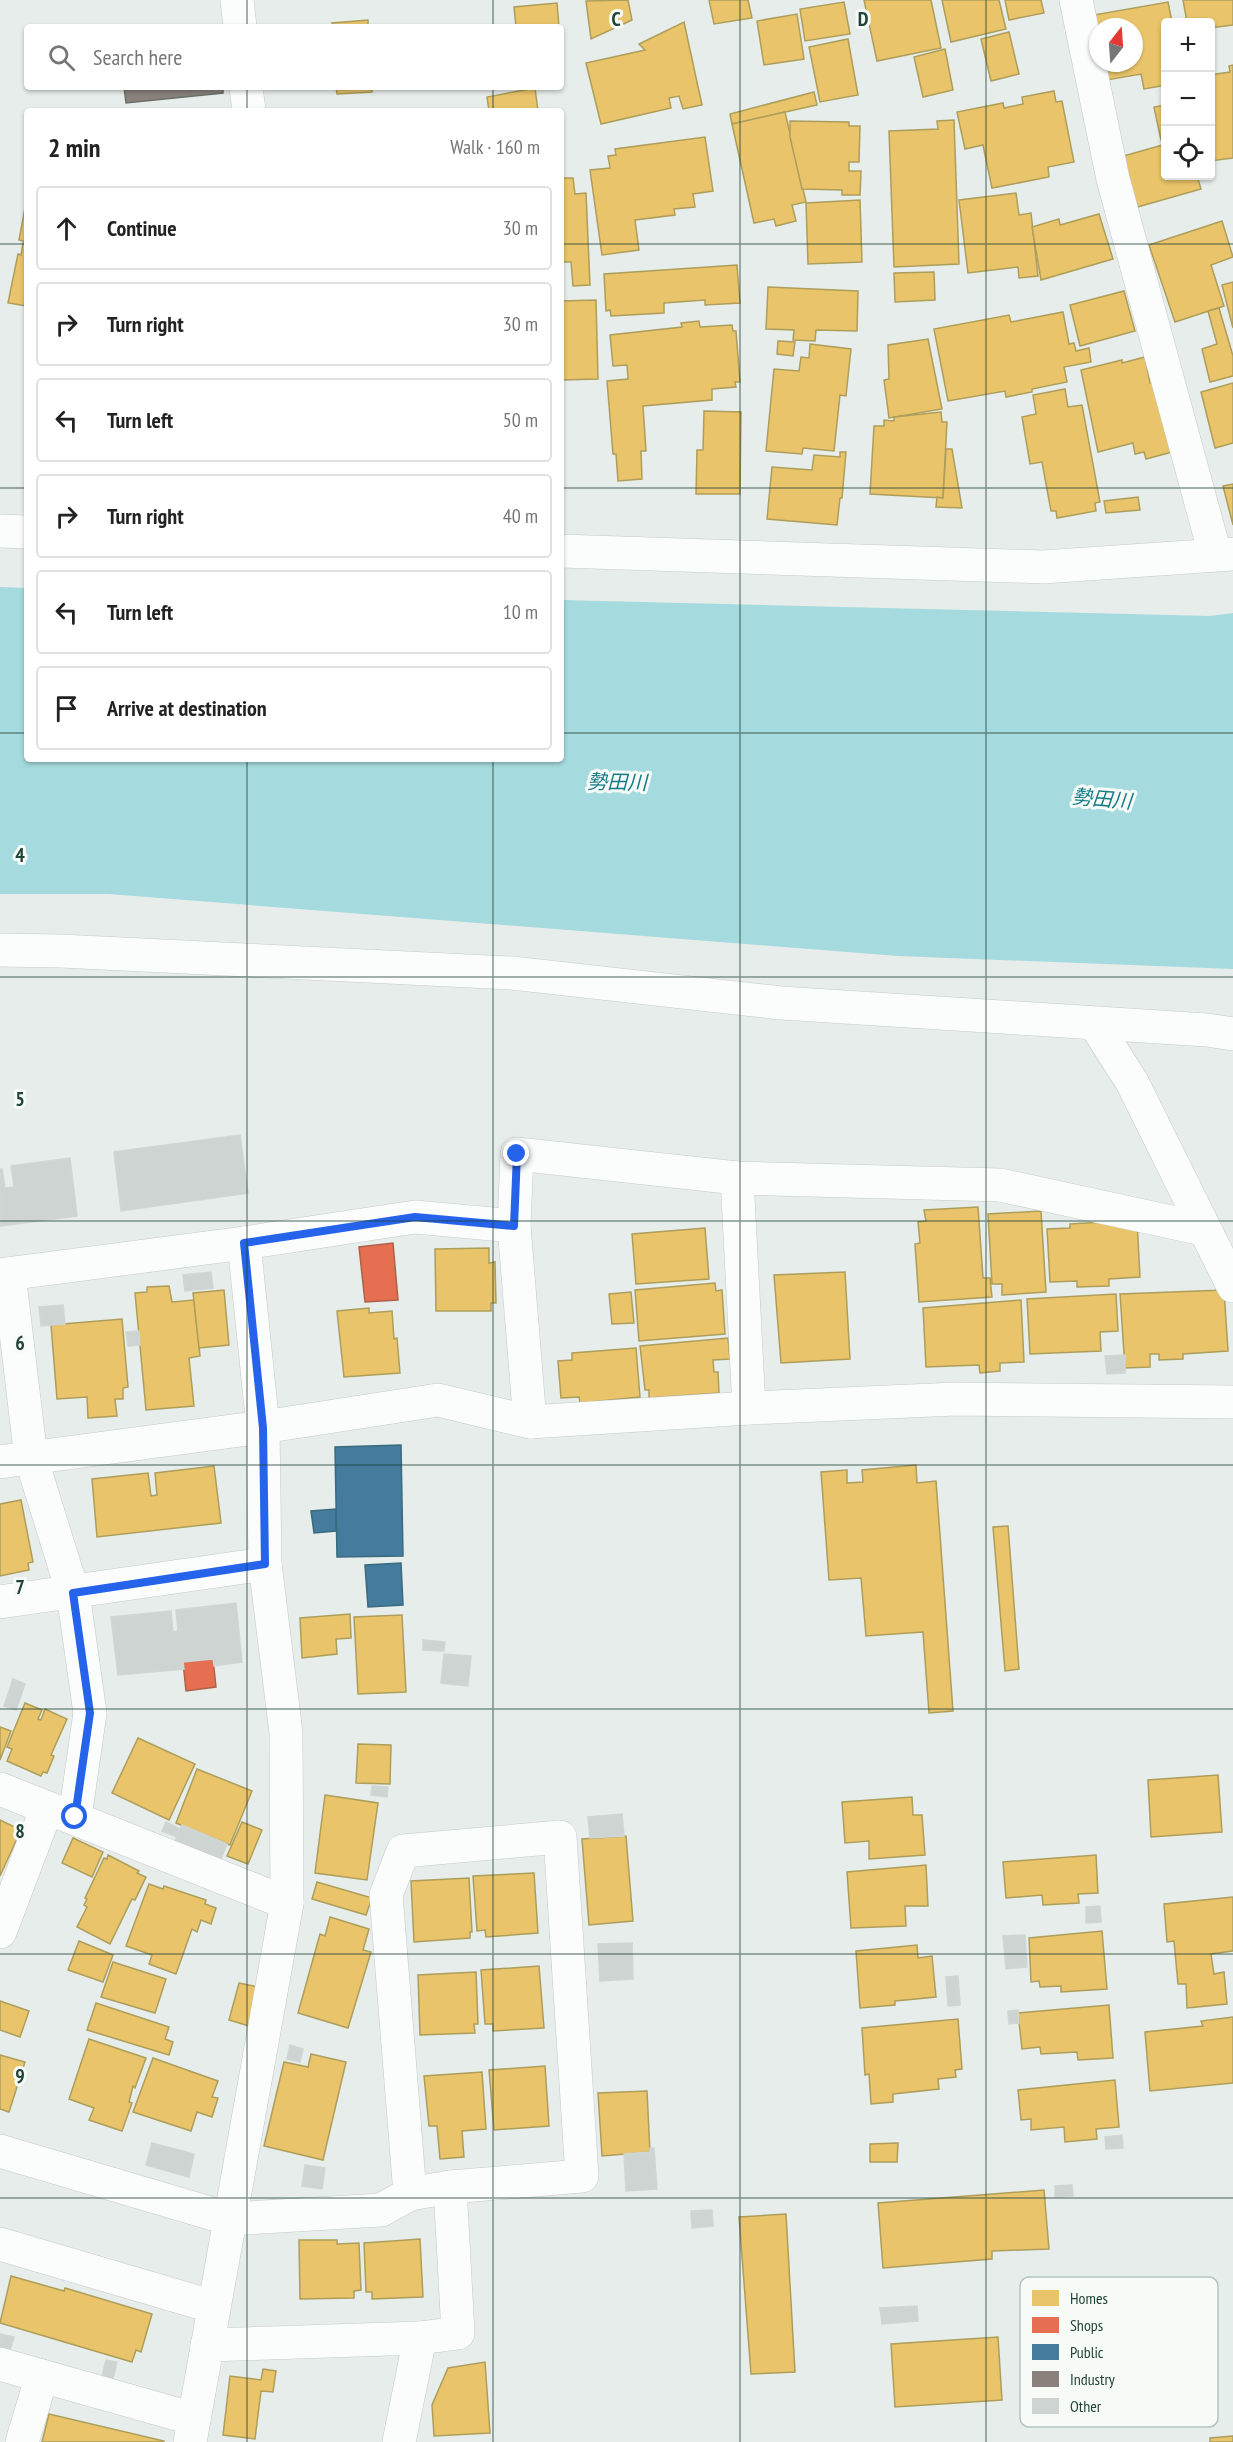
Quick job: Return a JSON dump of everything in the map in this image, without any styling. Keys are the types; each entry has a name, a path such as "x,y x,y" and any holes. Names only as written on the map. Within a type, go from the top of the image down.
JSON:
{"street":[{"path":"237,0 240,24"},
{"path":"564,551 1043,567 1224,554 1113,179 1076,0"},
{"path":"246,90 249,108"},
{"path":"0,531 24,532"},
{"path":"0,950 512,973 781,1003 1206,1030 1233,1034"},
{"path":"1095,1024 1132,1082 1233,1286"},
{"path":"530,1422 514,1226 517,1154 736,1178 1000,1185 1203,1229"},
{"path":"736,1178 749,1408"},
{"path":"0,1932 61,1813 90,1713 73,1593 16,1460 4,1275 244,1243 415,1217 514,1226"},
{"path":"0,2364 42,2376 192,2431 287,1903 286,1733 265,1564 263,1428 244,1243"},
{"path":"16,1460 263,1428 438,1400 530,1422 749,1408 956,1399 1233,1402"},
{"path":"0,1602 265,1564"},
{"path":"0,1788 287,1903"},
{"path":"0,2151 230,2219 381,2210 410,2194 450,2187 582,2176 560,1837 403,1851 386,1895 410,2194"},
{"path":"207,2345 420,2338 458,2333 450,2187"},
{"path":"0,2244 214,2307"},
{"path":"399,2442 420,2338"},
{"path":"22,2442 42,2376"}],"water":[{"name":"勢田川","path":"0,587 24,588 24,762 564,762 564,600 1210,616 1233,613 1233,969 898,956 109,894 0,894"}],"building: Homes":[{"path":"628,0 632,20 591,39 586,1"},
{"path":"709,0 748,0 752,18 714,24"},
{"path":"864,0 931,0 941,48 877,61"},
{"path":"942,0 999,0 1006,29 951,42"},
{"path":"1005,0 1041,0 1044,13 1009,20"},
{"path":"1183,0 1233,0 1233,25 1215,27 1215,18 1186,18"},
{"path":"844,2 850,34 805,41 800,9"},
{"path":"1168,2 1171,18 1161,18 1161,86 1144,89 1141,74 1095,82 1093,72 1143,72 1143,18 1089,18 1089,52 1082,17"},
{"path":"557,3 559,24 516,24 514,7"},
{"path":"797,14 804,59 764,65 757,21"},
{"path":"368,20 368,24 332,23"},
{"path":"684,22 702,105 683,109 679,96 669,98 671,108 601,124 586,63 645,50 639,44"},
{"path":"1009,32 1019,74 991,81 981,39"},
{"path":"848,39 858,95 820,102 809,47"},
{"path":"945,49 953,90 923,97 914,57"},
{"path":"1233,65 1233,158 1215,160 1215,74 1230,72 1229,66"},
{"path":"336,90 372,90 372,92 337,94"},
{"path":"535,90 538,108 489,108 487,97"},
{"path":"1054,91 1056,102 1062,101 1074,162 1048,167 1049,177 992,188 983,145 965,149 957,112 1003,103 1004,108 1023,104 1022,97"},
{"path":"814,92 817,105 732,124 730,114"},
{"path":"1161,106 1161,140 1154,107"},
{"path":"785,112 806,202 792,205 796,221 776,226 774,219 754,223 732,124"},
{"path":"954,120 959,264 894,267 889,131 938,129 937,121"},
{"path":"790,121 849,122 849,126 860,126 859,162 849,162 849,171 861,171 860,195 842,195 842,190 802,189 790,137"},
{"path":"705,137 713,191 693,194 695,207 674,209 675,215 635,220 639,250 602,255 590,170 610,168 608,156 616,155 615,149"},
{"path":"1161,145 1161,180 1198,180 1201,189 1134,208 1120,157"},
{"path":"564,178 573,178 575,194 586,193 590,285 573,286 571,262 564,262"},
{"path":"1016,193 1019,215 1031,213 1038,276 1019,278 1018,267 968,273 959,200"},
{"path":"860,200 862,262 808,264 806,203"},
{"path":"24,213 24,241 19,240"},
{"path":"1099,214 1113,259 1041,280 1032,227 1059,219 1060,225"},
{"path":"1222,221 1233,257 1211,265 1224,306 1175,322 1149,245"},
{"path":"23,243 24,306 8,303 18,254 21,255"},
{"path":"737,265 740,303 705,305 705,300 664,303 664,313 611,316 610,310 606,311 604,274"},
{"path":"934,272 935,300 895,302 894,273"},
{"path":"1233,282 1233,328 1222,285"},
{"path":"768,287 858,291 857,331 816,330 815,341 793,340 794,330 766,329"},
{"path":"1124,291 1135,331 1080,346 1070,305"},
{"path":"596,300 598,379 564,380 564,301"},
{"path":"1219,308 1233,356 1233,376 1210,382 1202,349 1217,344 1208,311"},
{"path":"1063,312 1069,344 1074,343 1076,351 1089,348 1091,362 1064,367 1067,382 1006,397 1005,391 948,401 934,329 1009,315 1011,322"},
{"path":"699,321 700,327 732,325 733,331 736,331 740,382 735,382 736,387 712,389 712,400 643,406 646,451 641,451 642,479 618,481 616,454 613,454 607,381 628,379 627,365 613,366 610,335 682,327 681,323"},
{"path":"928,339 942,409 889,418 884,380 889,379 888,345"},
{"path":"778,341 795,342 793,356 777,354"},
{"path":"810,344 851,349 846,396 840,395 834,451 803,448 802,454 766,451 774,369 799,371 801,357 809,358"},
{"path":"1145,357 1150,383 1156,382 1176,451 1146,459 1144,452 1135,454 1133,443 1098,452 1081,370"},
{"path":"1233,383 1233,443 1215,448 1201,392"},
{"path":"1065,389 1068,407 1082,405 1100,502 1095,503 1096,511 1057,518 1056,511 1051,511 1042,462 1030,464 1022,417 1036,414 1033,395"},
{"path":"704,411 741,412 740,494 696,494 697,450 703,450"},
{"path":"941,412 942,422 947,422 943,498 870,494 874,426 884,426 884,420 894,421 894,417"},
{"path":"946,449 952,449 962,508 936,507 937,497 943,498"},
{"path":"840,452 846,452 837,525 767,519 772,467 812,470 814,455 840,457"},
{"path":"1233,484 1233,525 1223,486"},
{"path":"1138,497 1140,510 1106,513 1104,501"},
{"path":"978,1207 983,1278 990,1278 992,1297 919,1302 915,1244 920,1243 918,1222 926,1221 924,1210"},
{"path":"1041,1211 1046,1292 1002,1295 1002,1284 992,1284 988,1214"},
{"path":"1137,1220 1140,1277 1109,1279 1109,1286 1077,1287 1077,1281 1050,1282 1047,1229 1070,1228 1070,1224"},
{"path":"705,1228 709,1279 636,1284 632,1234"},
{"path":"489,1248 489,1263 495,1262 496,1303 491,1303 491,1311 436,1311 435,1249"},
{"path":"845,1272 850,1359 781,1363 774,1275"},
{"path":"715,1283 716,1291 722,1290 725,1334 639,1341 635,1290"},
{"path":"169,1286 172,1302 194,1300 200,1356 189,1358 194,1406 146,1410 135,1293 147,1292 147,1287"},
{"path":"224,1290 229,1345 199,1348 193,1293"},
{"path":"1224,1290 1228,1351 1183,1354 1183,1359 1159,1360 1159,1354 1150,1354 1150,1367 1125,1368 1120,1294"},
{"path":"631,1292 634,1323 612,1324 609,1294"},
{"path":"1116,1294 1118,1331 1100,1332 1101,1351 1030,1354 1027,1299"},
{"path":"1021,1300 1024,1362 1000,1363 1000,1371 980,1373 979,1365 926,1367 923,1308"},
{"path":"369,1308 369,1313 392,1311 400,1373 344,1377 337,1311"},
{"path":"122,1319 128,1387 123,1388 123,1399 115,1399 117,1416 88,1418 87,1397 57,1399 51,1325"},
{"path":"728,1338 730,1359 713,1360 714,1372 718,1372 719,1393 649,1398 649,1390 645,1390 640,1346"},
{"path":"636,1348 640,1397 580,1403 579,1397 561,1398 558,1361 572,1360 572,1353"},
{"path":"916,1465 917,1483 936,1481 953,1711 929,1713 923,1632 866,1636 861,1578 829,1580 821,1472 847,1470 847,1483 863,1482 862,1470"},
{"path":"214,1466 221,1523 97,1537 92,1479 148,1473 151,1496 157,1495 155,1473"},
{"path":"21,1500 33,1562 28,1563 29,1570 0,1576 0,1504"},
{"path":"1008,1526 1019,1669 1005,1671 993,1527"},
{"path":"350,1614 351,1638 336,1639 337,1654 302,1658 300,1618"},
{"path":"402,1615 406,1692 358,1694 354,1617"},
{"path":"25,1703 42,1710 38,1719 41,1720 45,1709 67,1719 51,1755 54,1756 47,1773 43,1772 41,1776 7,1761 12,1749 7,1747"},
{"path":"0,1727 11,1731 0,1760"},
{"path":"138,1738 195,1764 169,1820 112,1793"},
{"path":"358,1744 391,1745 390,1784 356,1783"},
{"path":"197,1769 252,1791 230,1845 176,1823"},
{"path":"1218,1775 1222,1832 1151,1837 1148,1780"},
{"path":"325,1795 378,1803 367,1880 315,1873"},
{"path":"912,1797 913,1815 922,1815 925,1855 869,1859 869,1841 845,1843 842,1802"},
{"path":"0,1820 21,1830 0,1876"},
{"path":"242,1822 262,1830 248,1864 227,1856"},
{"path":"626,1836 633,1921 589,1925 582,1839"},
{"path":"73,1838 103,1852 92,1877 62,1863"},
{"path":"108,1855 146,1877 135,1900 132,1899 110,1944 77,1927 87,1907 84,1905 87,1899 85,1898 104,1858 107,1859"},
{"path":"1096,1855 1098,1893 1078,1894 1079,1903 1043,1905 1042,1895 1006,1898 1003,1862"},
{"path":"926,1865 928,1906 905,1906 906,1926 851,1928 847,1872"},
{"path":"534,1873 538,1933 486,1937 485,1930 477,1931 473,1876"},
{"path":"469,1878 472,1932 470,1932 470,1938 414,1942 411,1881"},
{"path":"317,1882 372,1898 366,1915 312,1899"},
{"path":"149,1884 163,1889 164,1886 206,1900 205,1904 216,1908 211,1924 201,1920 197,1932 192,1929 176,1974 149,1964 152,1955 126,1946"},
{"path":"1233,1897 1233,1951 1211,1954 1214,1974 1224,1972 1227,2004 1187,2008 1186,1984 1178,1984 1174,1941 1167,1942 1164,1904"},
{"path":"330,1917 369,1929 363,1950 371,1952 348,2028 298,2013 320,1934 325,1936"},
{"path":"1102,1931 1107,1989 1061,1992 1061,1986 1040,1987 1039,1981 1031,1982 1029,1938"},
{"path":"79,1941 113,1955 103,1982 68,1970"},
{"path":"917,1945 918,1958 932,1956 936,1997 895,2001 895,2005 860,2008 856,1951"},
{"path":"113,1962 166,1979 155,2013 101,1997"},
{"path":"539,1966 544,2028 493,2031 493,2024 485,2024 481,1970"},
{"path":"476,1972 478,2024 474,2024 475,2033 420,2035 418,1975"},
{"path":"239,1983 259,1987 249,2026 229,2020"},
{"path":"0,2001 29,2011 20,2037 0,2030"},
{"path":"96,2003 169,2027 165,2039 173,2042 169,2055 87,2030"},
{"path":"1109,2005 1113,2058 1078,2060 1077,2052 1041,2054 1040,2047 1022,2049 1018,2013"},
{"path":"1233,2017 1233,2083 1150,2091 1145,2032 1203,2026 1201,2021"},
{"path":"958,2019 962,2069 955,2070 956,2077 938,2079 939,2089 893,2094 893,2102 871,2104 869,2074 865,2075 862,2028"},
{"path":"89,2039 146,2058 135,2088 133,2086 129,2102 132,2103 122,2131 89,2120 94,2108 69,2099"},
{"path":"311,2054 346,2062 323,2160 264,2146 284,2062 308,2067"},
{"path":"0,2055 25,2062 9,2112 0,2109"},
{"path":"153,2058 218,2081 212,2097 218,2098 212,2117 197,2112 191,2131 133,2112"},
{"path":"545,2066 549,2126 494,2130 489,2070"},
{"path":"482,2072 486,2129 462,2131 464,2157 440,2159 437,2126 429,2126 424,2076"},
{"path":"1115,2080 1119,2127 1096,2129 1097,2139 1065,2142 1064,2127 1031,2130 1031,2119 1021,2120 1018,2090"},
{"path":"647,2091 650,2152 602,2156 598,2093"},
{"path":"898,2143 897,2162 870,2162 870,2144"},
{"path":"1044,2190 1049,2249 992,2251 992,2259 883,2268 878,2203"},
{"path":"786,2214 795,2372 751,2374 739,2217"},
{"path":"420,2239 423,2297 372,2299 372,2292 366,2292 364,2243"},
{"path":"299,2240 337,2240 337,2244 359,2243 361,2290 354,2291 354,2298 300,2299"},
{"path":"11,2276 64,2291 65,2288 152,2314 141,2352 136,2350 132,2362 0,2323"},
{"path":"998,2337 1002,2400 895,2407 891,2344"},
{"path":"485,2362 490,2433 434,2436 432,2405 448,2368"},
{"path":"263,2369 276,2371 273,2392 261,2391 255,2439 223,2435 230,2376 261,2380"},
{"path":"49,2414 164,2441 164,2442 42,2442"},
{"path":"1233,2436 1233,2442 1210,2442 1210,2438"}],"building: Shops":[{"path":"393,1243 398,1300 365,1302 359,1247"},
{"path":"213,1659 216,1687 186,1691 183,1662"}],"building: Public":[{"path":"401,1445 403,1556 337,1557 335,1447"},
{"path":"336,1509 336,1531 314,1533 311,1511"},
{"path":"401,1563 403,1605 368,1607 365,1565"}],"building: Industry":[{"path":"124,90 223,90 223,93 126,103"}],"building: Other":[{"path":"240,1135 248,1193 121,1211 114,1152"},
{"path":"70,1158 77,1216 0,1226 0,1169 2,1169 5,1188 14,1187 11,1166"},
{"path":"211,1272 213,1288 185,1291 183,1275"},
{"path":"63,1305 65,1324 41,1326 39,1307"},
{"path":"139,1331 140,1345 128,1346 126,1332"},
{"path":"1125,1355 1125,1373 1107,1374 1105,1356"},
{"path":"236,1603 242,1662 214,1666 213,1659 183,1662 184,1669 118,1675 111,1617 171,1611 173,1632 178,1631 176,1610"},
{"path":"423,1640 445,1642 444,1651 423,1650"},
{"path":"444,1654 471,1656 468,1686 441,1683"},
{"path":"13,1679 25,1684 16,1710 4,1706"},
{"path":"372,1786 388,1787 387,1797 371,1795"},
{"path":"622,1814 624,1836 590,1838 588,1817"},
{"path":"166,1822 180,1829 177,1837 162,1831"},
{"path":"182,1825 227,1844 221,1859 175,1841"},
{"path":"1100,1906 1101,1922 1086,1923 1086,1907"},
{"path":"1025,1935 1027,1967 1006,1969 1003,1936"},
{"path":"632,1943 633,1979 600,1981 598,1944"},
{"path":"958,1976 960,2005 948,2006 946,1977"},
{"path":"1018,2010 1019,2023 1009,2024 1008,2011"},
{"path":"290,2045 303,2049 300,2062 287,2059"},
{"path":"1122,2135 1123,2148 1106,2149 1105,2137"},
{"path":"152,2143 194,2154 189,2177 146,2165"},
{"path":"650,2148 654,2148 657,2189 626,2191 624,2154 650,2152"},
{"path":"305,2165 325,2168 322,2189 302,2186"},
{"path":"1072,2185 1073,2196 1055,2197 1055,2186"},
{"path":"712,2210 713,2226 692,2228 691,2211"},
{"path":"917,2306 918,2321 882,2324 880,2308"},
{"path":"0,2334 14,2337 9,2354 0,2352"},
{"path":"106,2360 117,2362 113,2379 102,2377"}],"route":[{"path":"75,1817 90,1713 73,1593 265,1564 263,1428 244,1243 415,1217 514,1226 517,1154"}]}
